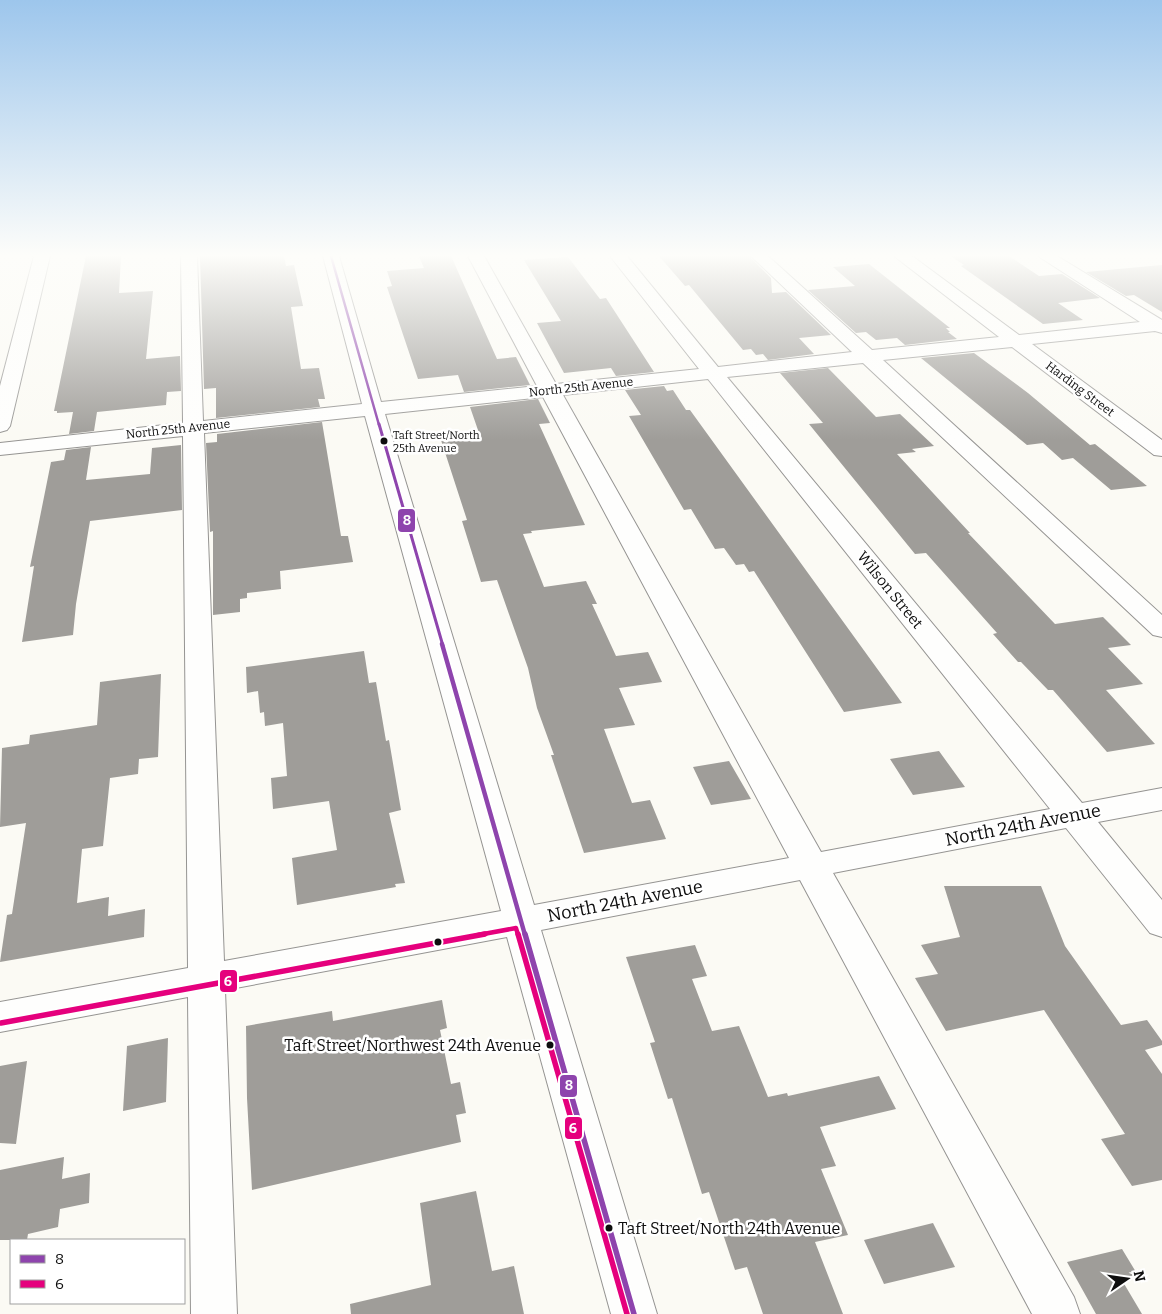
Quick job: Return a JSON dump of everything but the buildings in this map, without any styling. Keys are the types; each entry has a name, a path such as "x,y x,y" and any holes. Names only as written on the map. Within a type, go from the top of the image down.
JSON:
{"street":[{"path":"0,426 27,317"},
{"path":"191,317 214,1314"},
{"path":"349,317 634,1314"},
{"path":"509,317 1057,1314"},
{"name":"Wilson Street","path":"667,317 1162,924"},
{"path":"826,317 1162,629"},
{"name":"Harding Street","path":"984,317 1162,450"},
{"path":"1147,317 1161,326"},
{"name":"North 25th Avenue","path":"0,449 1161,326"},
{"name":"North 24th Avenue","path":"0,1017 520,921 1162,799"}],"transit line":[{"name":"8","path":"349,317 634,1314"},
{"name":"6","path":"1,1023 516,928 627,1314"}],"place":[{"name":"Taft Street/North 25th Avenue","path":"384,441"},
{"name":"Taft Street/Northwest 24th Avenue","path":"550,1045"},
{"name":"Taft Street/North 24th Avenue","path":"609,1228"}]}
